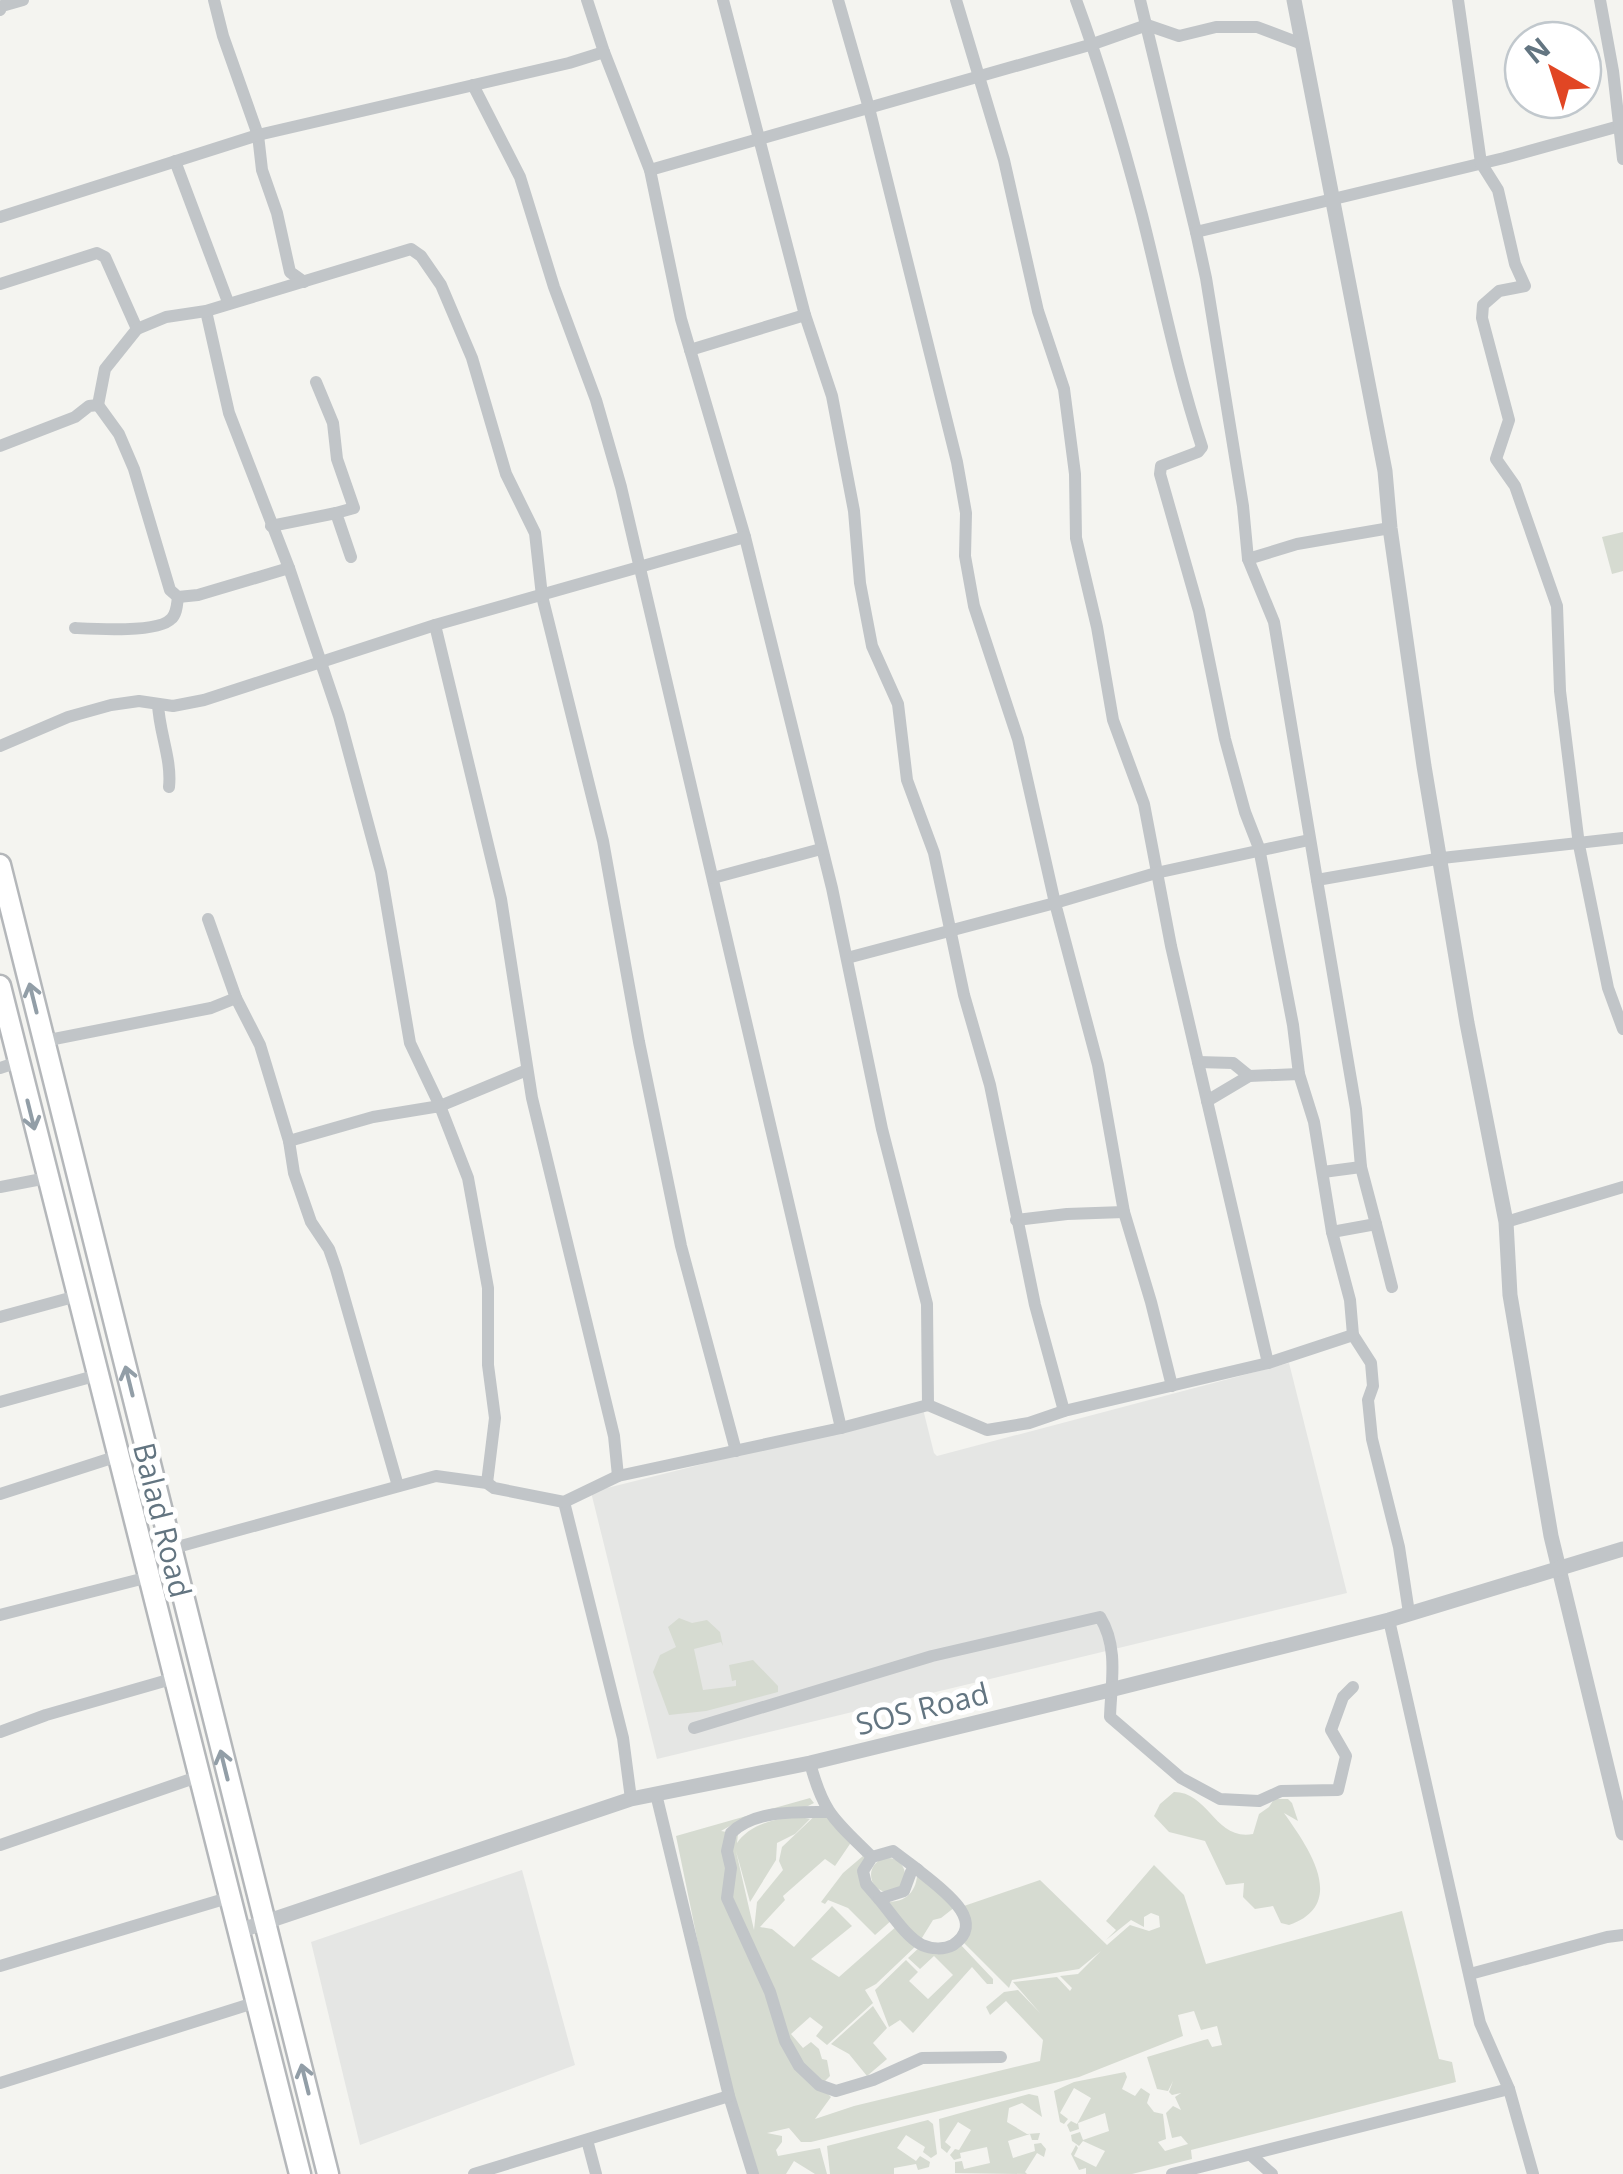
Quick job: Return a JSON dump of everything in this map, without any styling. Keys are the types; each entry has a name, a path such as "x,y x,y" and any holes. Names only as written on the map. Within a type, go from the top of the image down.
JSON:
{"highway":[{"name":"Balad Road","path":"0,865 328,2174"},
{"name":"Balad Road","path":"0,986 9,1065 47,1178 78,1296 300,2174"}],"street":[{"path":"0,10 22,0"},
{"path":"214,0 258,135 262,170 278,213 290,272 304,282"},
{"path":"587,0 650,170 690,350 745,537 821,849 882,1129 927,1304 928,1405"},
{"path":"723,0 805,315 832,396 854,511 860,583 872,646 898,704 907,780 934,853 982,1067 990,1086 1035,1305 1064,1412"},
{"path":"838,0 869,108 957,462 966,512 964,556 974,606 1018,739 1055,903 1098,1065 1124,1212 1172,1386"},
{"path":"956,0 1004,160 1038,311 1064,389 1075,474 1076,538 1113,720 1144,804 1198,1062 1268,1363"},
{"path":"1076,0 1093,44 1142,215 1178,372 1202,446 1198,452 1161,466 1160,474 1199,611 1225,740 1259,848 1293,1024 1298,1074 1314,1122 1332,1232 1350,1300 1353,1335 1370,1363 1372,1439 1399,1548 1410,1613"},
{"path":"1140,0 1196,232 1216,335 1248,559 1274,622 1356,1109 1361,1167 1392,1288"},
{"path":"1294,0 1386,471 1390,528 1424,766 1467,1024 1506,1222 1510,1295 1558,1568 1623,1833"},
{"path":"1458,0 1481,163 1498,190 1515,264 1525,286 1499,291 1483,305 1482,318 1509,420 1496,459 1515,486 1558,606 1560,691 1579,845 1608,988 1623,1029"},
{"path":"1600,0 1623,158"},
{"path":"650,170 1093,44 1147,25 1179,36 1216,27 1257,27 1302,44"},
{"path":"0,217 258,135 604,52"},
{"path":"473,85 520,176 554,286 596,400 641,568 841,1428"},
{"path":"1196,232 1621,125"},
{"path":"175,161 228,302"},
{"path":"178,596 168,585 120,434 98,405 105,369 137,329 166,318 206,311 392,253 410,249 421,256 441,285 472,358 506,474 535,533 542,596 603,841 638,1042 680,1246 736,1451"},
{"path":"0,284 96,252 105,256 137,329"},
{"path":"206,311 229,413 322,664 381,872 410,1043 468,1178 488,1288 488,1365 495,1418 487,1483"},
{"path":"690,350 805,315"},
{"path":"271,526 354,508 337,459 333,422 316,382"},
{"path":"0,446 98,405"},
{"path":"336,512 352,557"},
{"path":"1248,559 1298,544 1390,528"},
{"path":"0,746 68,717 111,705 139,701 173,706 204,700 435,625 745,537"},
{"path":"178,596 198,595 289,568"},
{"path":"75,628 119,630 163,624 175,614 178,596"},
{"path":"435,625 501,900 526,1070 614,1436 618,1476"},
{"path":"158,704 170,774 168,786"},
{"path":"1316,880 1442,858 1623,838"},
{"path":"847,958 1156,872 1309,840"},
{"path":"713,878 821,849"},
{"path":"208,919 236,998 260,1045 311,1222 330,1249 398,1486"},
{"path":"44,1041 211,1008 236,998"},
{"path":"1198,1062 1232,1063 1249,1076"},
{"path":"289,1141 372,1117 440,1106 526,1070"},
{"path":"1207,1101 1249,1076 1298,1074"},
{"path":"1322,1172 1361,1167"},
{"path":"0,1187 47,1178"},
{"path":"1506,1222 1623,1188"},
{"path":"1016,1220 1124,1212"},
{"path":"1332,1232 1376,1224"},
{"path":"0,1317 78,1296"},
{"path":"170,1550 436,1476 487,1483 494,1488 564,1502 618,1476 928,1405 986,1430 1029,1423 1268,1363 1353,1335"},
{"path":"0,1402 98,1375"},
{"path":"0,1494 118,1456"},
{"path":"564,1502 623,1738 631,1799"},
{"name":"SOS Road","path":"239,1931 631,1799 810,1763 1389,1620 1623,1550"},
{"path":"0,1616 149,1577"},
{"path":"694,1728 932,1656 1100,1617 1108,1637 1114,1689 1110,1716 1181,1778 1220,1799 1259,1800 1281,1790 1338,1790 1346,1756 1331,1730 1343,1698 1353,1687"},
{"path":"1389,1620 1480,2023 1510,2088 1532,2174"},
{"path":"0,1732 61,1710 175,1678"},
{"path":"810,1763 827,1812 872,1857"},
{"path":"0,1845 200,1776"},
{"path":"656,1794 729,2096 753,2174"},
{"path":"827,1812 752,1818 731,1833 728,1851 731,1868 727,1898 770,1992 784,2040 799,2066 819,2085 836,2091 922,2058 1000,2057"},
{"path":"893,1852 916,1869 959,1905 966,1917 964,1934 952,1945 935,1948 920,1944 869,1890 864,1877 872,1857 893,1852"},
{"path":"879,1900 904,1891 916,1869"},
{"path":"0,1966 230,1897"},
{"path":"1470,1974 1623,1936"},
{"path":"0,2083 257,2002"},
{"path":"1172,2174 1510,2088"},
{"path":"474,2174 729,2096"},
{"path":"587,2140 596,2174"},
{"path":"1252,2156 1272,2174"}],"shaded area":[{"path":"1623,532 1623,571 1612,574 1602,537"},
{"path":"1289,1363 1347,1593 657,1759 591,1492 923,1409 937,1456"},
{"path":"679,1618 692,1623 707,1620 720,1632 723,1646 721,1642 694,1649 703,1690 736,1686 729,1665 753,1660 778,1686 778,1692 706,1711 669,1715 653,1672 660,1655 676,1647 668,1627"},
{"path":"1174,1792 1196,1800 1221,1824 1240,1834 1253,1834 1259,1814 1274,1799 1288,1799 1298,1821 1284,1813 1318,1874 1317,1903 1307,1916 1289,1925 1281,1923 1273,1906 1255,1909 1243,1897 1244,1883 1226,1885 1205,1841 1169,1832 1154,1816 1160,1804"},
{"path":"810,1798 814,1803 806,1807 744,1818 721,1831 738,1834 737,1843 751,1830 770,1821 810,1819 795,1834 777,1843 776,1860 750,1902 736,1851 754,1930 757,1902 783,1870 779,1861 782,1847 822,1809 852,1841 835,1866 825,1859 783,1896 785,1900 760,1927 772,1929 794,1947 832,1906 852,1926 811,1959 839,1977 898,1925 918,1944 865,1990 873,2003 827,2045 816,2036 823,2027 810,2017 791,2034 803,2048 811,2042 822,2059 827,2060 830,2076 820,2086 831,2097 815,2119 1040,2061 1043,2040 1006,2001 990,2015 986,2007 1004,1992 1018,1990 1040,2013 1013,1982 1057,1977 1070,1991 1072,1988 1060,1976 1078,1974 1101,1951 1079,1969 1012,1980 1009,1988 961,1940 961,1907 1040,1880 1107,1945 1130,1925 1149,1931 1160,1927 1159,1916 1151,1913 1144,1917 1144,1927 1131,1920 1106,1940 1116,1930 1106,1921 1154,1865 1184,1895 1206,1964 1402,1911 1439,2059 1452,2062 1456,2082 1191,2150 1192,2159 1132,2174 1086,2174 1086,2168 1079,2170 1071,2154 1076,2145 1074,2156 1096,2167 1105,2151 1083,2141 1079,2146 1071,2135 1080,2132 1083,2140 1109,2131 1105,2113 1078,2123 1079,2129 1070,2132 1067,2125 1071,2121 1077,2124 1091,2098 1074,2088 1060,2113 1068,2119 1064,2124 1060,2122 1054,2091 1074,2082 1125,2072 1122,2089 1135,2096 1141,2088 1150,2094 1147,2103 1154,2112 1163,2114 1166,2139 1158,2142 1165,2151 1188,2144 1181,2136 1172,2138 1166,2113 1173,2106 1181,2110 1175,2097 1181,2093 1169,2092 1173,2081 1168,2091 1157,2089 1147,2057 1208,2039 1212,2047 1222,2045 1217,2026 1201,2030 1194,2011 1178,2015 1183,2036 1079,2077 811,2142 801,2142 789,2128 767,2133 782,2136 776,2150 778,2156 820,2148 827,2174 815,2174 794,2161 786,2174 754,2174 738,2138 676,1836"},
{"path":"863,1856 862,1864 893,1919 875,1935 848,1908 828,1900 825,1904 821,1902 843,1873"},
{"path":"888,1858 900,1863 905,1875 900,1887 888,1892 876,1887 871,1875 876,1863"},
{"path":"917,1868 955,1907 933,1920 920,1941 883,1901 898,1901 909,1894 916,1883"},
{"path":"522,1870 575,2065 360,2145 311,1942"},
{"path":"959,1943 993,1979 993,1984 987,1984 972,1967 913,2033 900,2020 889,2027 875,1990 906,1960 918,1972 909,1981 928,1999 953,1975 934,1956 920,1969 908,1958 921,1946"},
{"path":"873,2006 887,2028 873,2043 887,2059 867,2076 849,2054 831,2044"},
{"path":"1029,2094 1038,2096 1042,2117 1022,2103 1009,2108 1007,2122 1027,2134 1040,2133 1038,2140 1032,2140 1030,2134 1008,2141 1013,2158 1035,2151 1034,2144 1041,2143 1046,2149 1044,2157 1037,2153 1027,2174 955,2173 955,2162 962,2161 964,2169 990,2163 987,2147 960,2153 961,2158 954,2160 950,2155 959,2150 971,2130 958,2122 945,2142 951,2147 947,2153 941,2148 939,2119"},
{"path":"928,2120 933,2124 937,2154 931,2158 923,2152 925,2147 906,2135 897,2148 916,2161 920,2156 930,2162 929,2167 918,2170 916,2164 894,2168 894,2174 830,2174 827,2146"}]}
